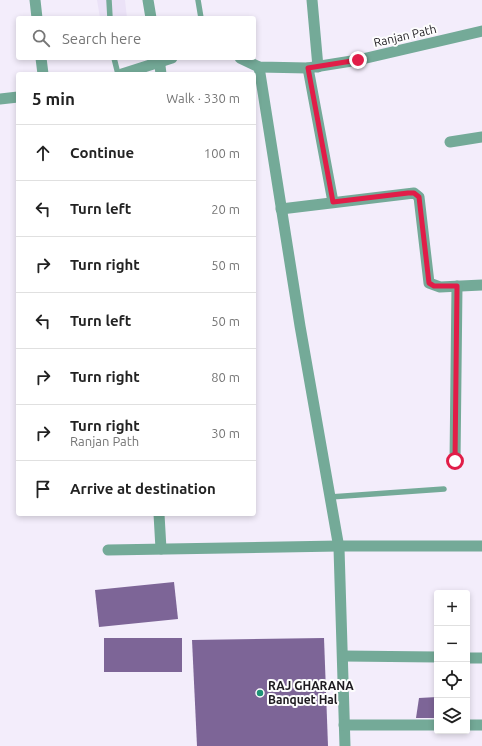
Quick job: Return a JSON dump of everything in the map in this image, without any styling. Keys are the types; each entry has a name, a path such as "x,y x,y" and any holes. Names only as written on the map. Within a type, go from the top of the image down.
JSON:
{"street":[{"path":"35,0 37,16"},
{"path":"148,0 151,16"},
{"path":"312,0 313,68 333,202"},
{"name":"Ranjan Path","path":"244,60 259,67 313,68 358,60 482,31"},
{"path":"41,60 43,72"},
{"path":"127,72 160,60 161,72"},
{"path":"259,67 281,208 339,546 345,746"},
{"path":"0,99 16,97"},
{"path":"450,142 482,137"},
{"path":"281,208 408,193 417,194 420,202 429,283 434,286 482,285"},
{"path":"455,461 457,286"},
{"path":"159,516 161,549"},
{"path":"108,550 339,546 482,546"},
{"path":"343,656 434,657"},
{"path":"470,658 482,658"},
{"path":"344,725 434,725"},
{"path":"470,725 482,725"}],"lane":[{"path":"108,0 110,16"},
{"path":"198,0 201,16"},
{"path":"114,60 118,72"},
{"path":"330,497 444,489"}],"shaded area":[{"path":"97,0 125,0 127,16 100,16"}],"building":[{"path":"174,582 178,619 99,627 95,590"},
{"path":"104,638 182,638 182,672 104,672"},
{"name":"RAJ GHARANA Banquet Hal","path":"324,638 328,746 197,746 192,640"},
{"path":"434,697 434,718 416,718 419,698"}],"place":[{"name":"RAJ GHARANA Banquet Hal","path":"260,693"}],"route":[{"path":"358,60 308,68 333,202 408,193 417,194 419,197 429,283 440,287 457,286 455,461"}]}
